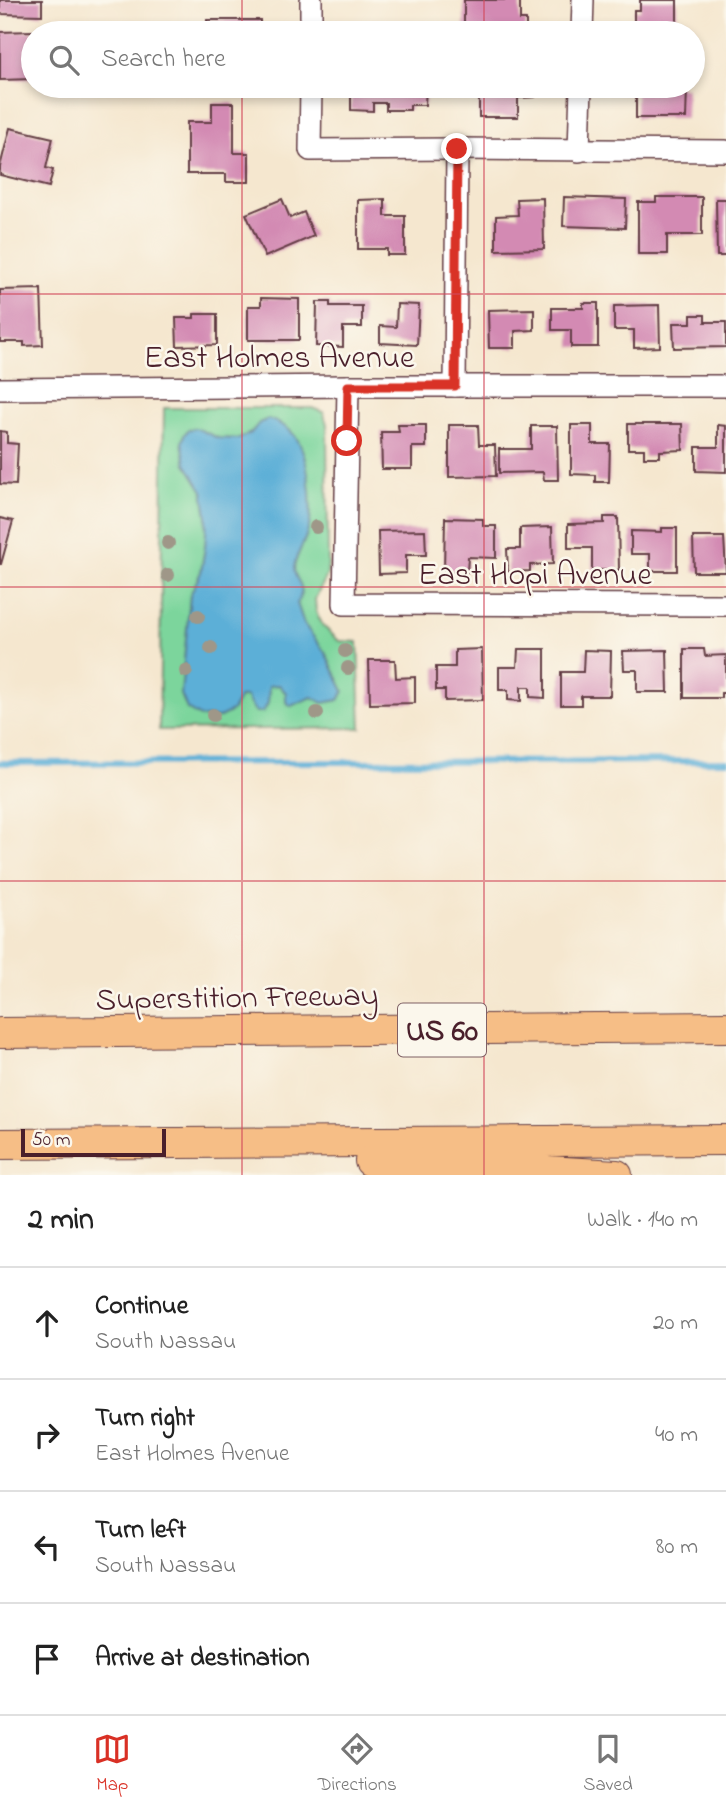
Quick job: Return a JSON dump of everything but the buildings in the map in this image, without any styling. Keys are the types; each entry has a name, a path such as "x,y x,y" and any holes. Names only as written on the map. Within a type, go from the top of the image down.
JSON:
{"highway":[{"name":"Superstition Freeway","path":"14,1033 726,1027"},
{"path":"14,1144 159,1146 726,1140"},
{"path":"159,1146 617,1175"}],"street":[{"path":"311,0 311,21"},
{"path":"582,21 583,0"},
{"path":"311,98 310,150 726,151"},
{"path":"579,151 581,98"},
{"path":"455,386 457,149"},
{"name":"East Hopi Avenue","path":"348,386 344,604 726,605"},
{"name":"East Holmes Avenue","path":"0,389 726,387"}],"green space":[{"path":"164,408 312,408 323,412 327,424 328,563 327,575 315,599 316,612 323,626 339,641 358,642 361,728 159,730"}],"water":[{"path":"268,419 293,433 304,454 309,478 311,513 294,569 301,586 297,603 304,624 326,654 344,691 339,700 323,703 312,697 291,706 286,702 286,693 279,685 269,686 268,703 263,712 256,712 246,697 240,697 232,711 218,718 200,717 187,709 181,694 190,595 201,572 207,516 203,491 186,464 182,442 188,430 196,428 218,438 239,439"}],"waterway":[{"path":"0,763 726,761"}],"route":[{"path":"347,441 348,386 455,386 457,149"}]}
